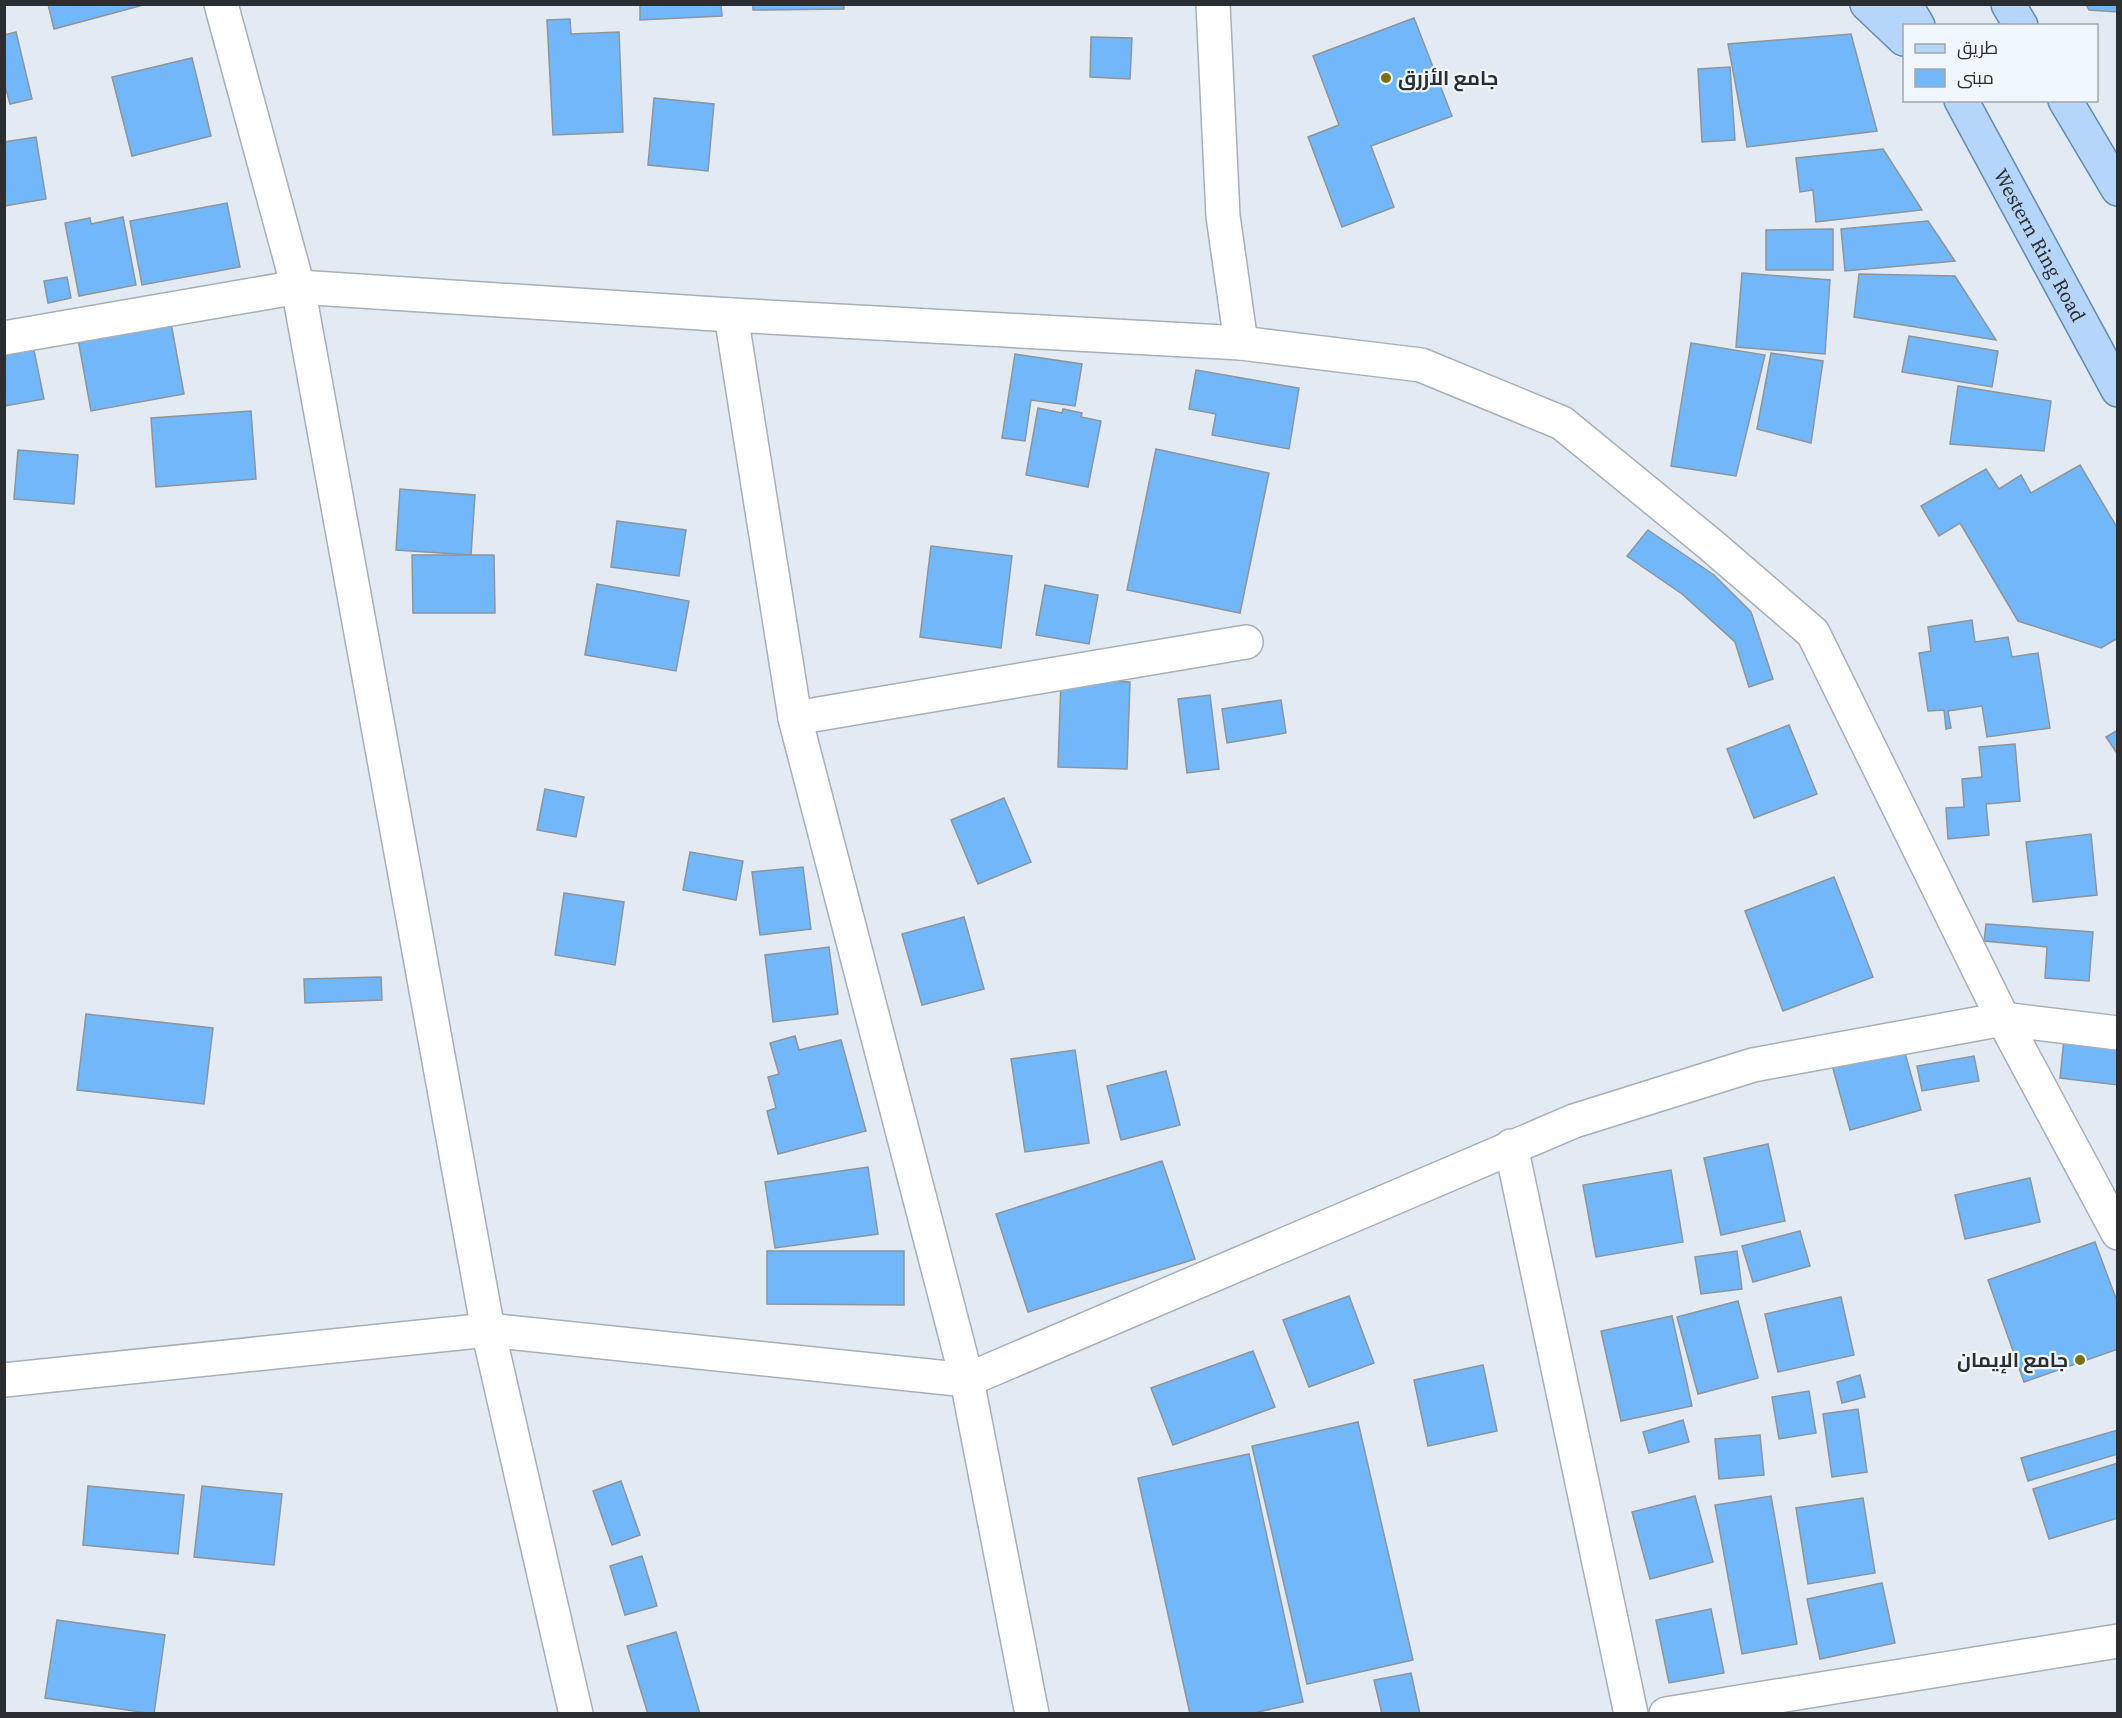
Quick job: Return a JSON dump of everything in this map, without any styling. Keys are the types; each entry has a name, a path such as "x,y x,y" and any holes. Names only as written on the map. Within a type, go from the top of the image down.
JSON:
{"main road":[{"path":"1867,4 1903,37"},
{"path":"1905,4 1917,24"},
{"path":"2008,4 2019,24"},
{"name":"Western Ring Road","path":"1962,102 2118,390"},
{"path":"2066,102 2118,189"}],"street":[{"path":"221,4 298,287 488,1330 566,1712"},
{"path":"1213,4 1223,216 1241,343"},
{"path":"4,338 298,287 731,315 1241,343 1421,365 1562,423 1813,633 2003,1020 2118,1233"},
{"path":"731,315 795,718 967,1380 1032,1713"},
{"path":"795,718 1246,642"},
{"path":"4,1380 488,1330 967,1380 1574,1121 1753,1065 2003,1020 2118,1033"},
{"path":"1512,1146 1631,1713"},
{"path":"1666,1713 2118,1641"}],"building":[{"path":"48,4 147,4 54,29"},
{"path":"640,4 721,4 722,16 640,20"},
{"path":"753,4 844,4 844,9 753,10"},
{"path":"2086,4 2118,4 2118,12 2089,10"},
{"path":"1414,18 1452,116 1371,146 1394,207 1342,227 1308,137 1339,125 1313,56"},
{"path":"570,19 571,34 619,32 623,132 553,135 547,20"},
{"path":"16,32 32,99 10,104 4,82 4,35"},
{"path":"1851,34 1877,131 1747,147 1728,44"},
{"path":"1091,37 1132,38 1130,79 1090,77"},
{"path":"192,58 211,136 132,156 112,77"},
{"path":"1730,67 1735,140 1702,142 1698,69"},
{"path":"654,98 714,104 708,171 648,165"},
{"path":"36,137 46,199 4,206 4,142"},
{"path":"1883,149 1922,210 1816,222 1813,190 1800,192 1796,158"},
{"path":"227,203 240,267 142,285 130,221"},
{"path":"123,217 136,285 79,296 65,223 90,218 91,224"},
{"path":"1928,221 1955,261 1845,271 1841,229"},
{"path":"1833,229 1833,270 1766,270 1766,230"},
{"path":"1742,273 1830,280 1825,354 1736,347"},
{"path":"1859,274 1955,276 1996,340 1854,317"},
{"path":"67,277 71,298 48,303 44,281"},
{"path":"169,312 184,394 91,411 76,328"},
{"path":"29,326 44,399 4,406 4,331"},
{"path":"1909,336 1998,351 1992,387 1902,372"},
{"path":"1691,343 1765,355 1736,476 1671,466"},
{"path":"1771,353 1823,361 1811,443 1757,429"},
{"path":"1015,354 1082,364 1075,406 1031,400 1025,441 1002,438"},
{"path":"1196,370 1299,388 1289,449 1212,435 1216,414 1189,409"},
{"path":"1958,386 2051,401 2044,451 1950,444"},
{"path":"1038,408 1062,413 1063,409 1082,413 1081,417 1101,421 1088,487 1026,475"},
{"path":"251,411 256,479 156,487 151,418"},
{"path":"1156,449 1269,473 1240,613 1127,590"},
{"path":"18,450 78,455 74,504 14,499"},
{"path":"2080,465 2118,529 2118,638 2101,648 2018,621 1960,523 1939,536 1921,506 1986,469 1999,489 2021,475 2031,493"},
{"path":"400,489 475,495 471,555 396,550"},
{"path":"617,521 686,530 679,576 611,567"},
{"path":"1648,530 1714,575 1751,612 1773,679 1749,687 1735,642 1682,594 1627,556"},
{"path":"931,546 1012,556 1001,648 920,637"},
{"path":"412,555 494,555 495,613 413,613"},
{"path":"597,584 689,601 676,671 585,655"},
{"path":"1045,585 1098,595 1089,644 1036,635"},
{"path":"1972,620 1975,642 2008,637 2012,657 2038,653 2050,728 1987,737 1982,706 1948,711 1951,728 1946,729 1944,710 1928,711 1919,653 1931,651 1928,627"},
{"path":"1061,679 1130,682 1127,769 1058,767"},
{"path":"1210,695 1219,769 1187,773 1178,699"},
{"path":"1281,700 1286,733 1227,743 1222,709"},
{"path":"1789,725 1817,794 1754,818 1727,749"},
{"path":"2118,730 2118,755 2106,737"},
{"path":"2015,744 2020,801 1986,804 1989,835 1948,839 1946,808 1964,807 1962,779 1982,777 1979,747"},
{"path":"545,789 584,797 576,837 537,830"},
{"path":"1004,798 1031,862 978,884 951,820"},
{"path":"2091,834 2097,895 2033,902 2026,842"},
{"path":"690,852 743,861 736,900 683,890"},
{"path":"803,867 811,929 760,935 752,872"},
{"path":"1834,877 1873,977 1783,1011 1745,911"},
{"path":"564,893 624,902 615,965 555,955"},
{"path":"964,917 984,989 922,1005 902,934"},
{"path":"1986,924 2093,932 2089,981 2045,978 2047,947 1984,941"},
{"path":"829,947 838,1014 773,1022 765,955"},
{"path":"381,977 382,1000 305,1003 304,979"},
{"path":"86,1014 213,1028 204,1104 77,1090"},
{"path":"795,1036 799,1050 841,1040 866,1131 778,1154 767,1111 776,1108 768,1077 779,1074 770,1043"},
{"path":"2064,1039 2118,1045 2118,1085 2060,1078"},
{"path":"1903,1046 1921,1110 1850,1130 1832,1065"},
{"path":"1075,1050 1089,1143 1025,1152 1011,1059"},
{"path":"1974,1056 1979,1081 1922,1091 1917,1066"},
{"path":"1166,1071 1180,1125 1121,1140 1107,1086"},
{"path":"1768,1144 1785,1221 1721,1235 1704,1158"},
{"path":"1162,1161 1195,1259 1028,1312 996,1214"},
{"path":"868,1167 878,1234 775,1248 765,1182"},
{"path":"1671,1170 1683,1242 1596,1257 1583,1185"},
{"path":"2030,1178 2040,1222 1965,1239 1955,1195"},
{"path":"1800,1231 1810,1266 1753,1282 1742,1246"},
{"path":"2095,1242 2118,1304 2118,1349 2024,1382 1988,1280"},
{"path":"767,1251 904,1251 904,1305 767,1304"},
{"path":"1737,1251 1742,1289 1701,1294 1695,1257"},
{"path":"1349,1296 1374,1363 1309,1387 1283,1320"},
{"path":"1841,1297 1854,1355 1778,1372 1765,1314"},
{"path":"1738,1301 1758,1378 1698,1394 1677,1317"},
{"path":"1672,1316 1692,1406 1621,1421 1601,1331"},
{"path":"1253,1351 1275,1407 1173,1445 1151,1388"},
{"path":"1483,1365 1497,1431 1428,1446 1414,1380"},
{"path":"1860,1375 1865,1397 1842,1403 1837,1382"},
{"path":"1809,1391 1816,1433 1779,1439 1772,1397"},
{"path":"1858,1409 1867,1472 1832,1477 1823,1414"},
{"path":"1683,1420 1689,1442 1649,1453 1643,1432"},
{"path":"1358,1422 1413,1660 1307,1684 1252,1446"},
{"path":"2118,1430 2118,1454 2028,1481 2021,1458"},
{"path":"1760,1435 1764,1475 1719,1479 1715,1439"},
{"path":"1249,1454 1303,1702 1249,1714 1190,1714 1138,1478"},
{"path":"2118,1463 2118,1518 2049,1539 2033,1489"},
{"path":"621,1481 640,1535 612,1545 593,1491"},
{"path":"88,1486 184,1495 178,1554 83,1545"},
{"path":"202,1486 282,1494 274,1565 194,1557"},
{"path":"1695,1496 1713,1562 1650,1579 1632,1512"},
{"path":"1771,1496 1797,1644 1742,1654 1715,1505"},
{"path":"1863,1498 1875,1573 1808,1584 1796,1508"},
{"path":"642,1556 657,1606 625,1615 610,1566"},
{"path":"1882,1583 1895,1643 1820,1659 1807,1599"},
{"path":"1711,1609 1724,1673 1669,1683 1656,1620"},
{"path":"57,1620 165,1635 154,1714 45,1698"},
{"path":"676,1632 700,1714 648,1714 627,1646"},
{"path":"1411,1673 1420,1714 1382,1714 1374,1680"}],"place":[{"name":"جامع الأزرق","path":"1386,78"},
{"name":"جامع الإيمان","path":"2080,1360"}]}
